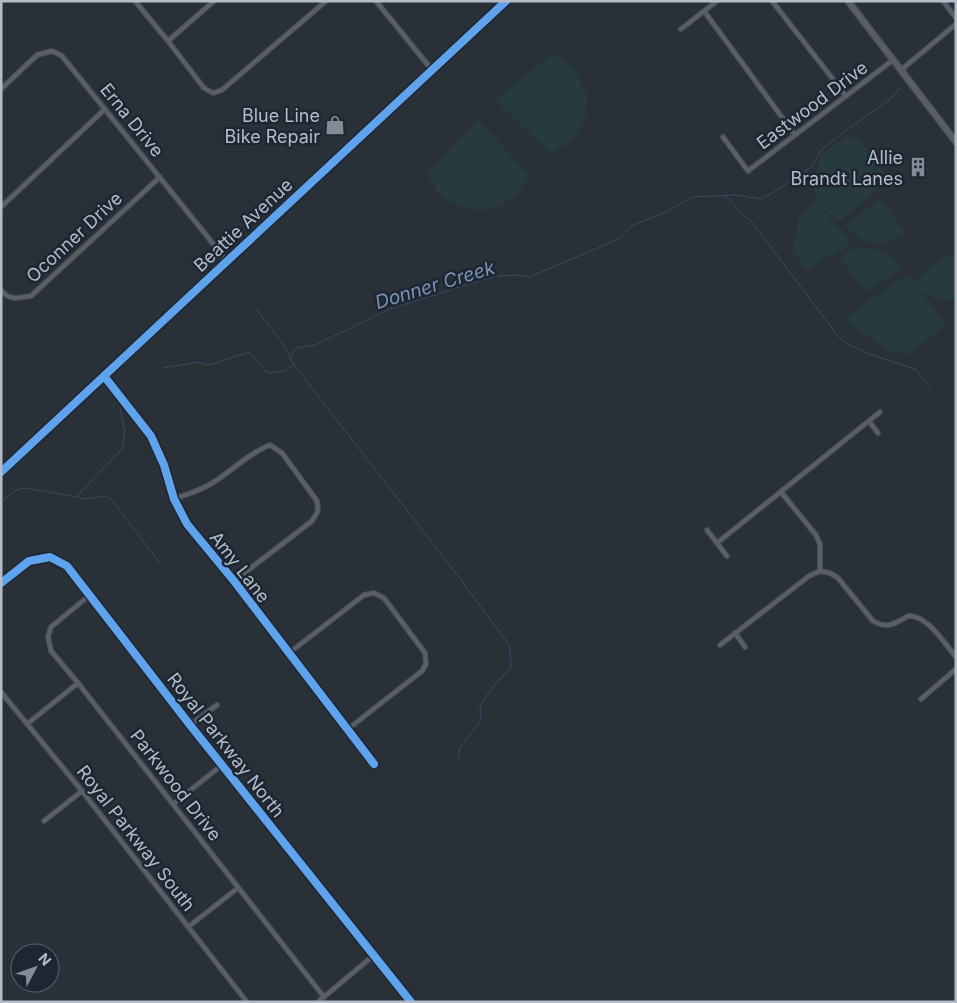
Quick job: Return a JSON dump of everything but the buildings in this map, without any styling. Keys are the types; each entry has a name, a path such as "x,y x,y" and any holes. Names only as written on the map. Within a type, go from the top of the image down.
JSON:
{"street":[{"path":"135,1 204,88 213,93 222,90 326,1"},
{"path":"168,41 214,1"},
{"path":"376,1 432,70"},
{"name":"Beattie Avenue","path":"1,472 506,1"},
{"path":"681,29 717,1"},
{"path":"772,1 846,96"},
{"path":"848,1 956,142"},
{"path":"943,1 956,18"},
{"path":"947,6 952,1"},
{"path":"704,11 795,135"},
{"path":"901,70 956,24"},
{"name":"Erna Drive","path":"1,89 37,55 52,51 62,56 227,261"},
{"name":"Eastwood Drive","path":"723,137 748,171 894,60"},
{"path":"1,207 105,109"},
{"name":"Oconner Drive","path":"1,290 4,294 14,299 31,296 160,177"},
{"name":"Amy Lane","path":"104,376 151,436 164,465 174,499 187,524 234,581 374,764"},
{"path":"717,543 880,412"},
{"path":"869,421 878,433"},
{"path":"174,499 195,492 214,482 260,449 270,445 282,453 317,501 318,511 312,521 234,581"},
{"path":"781,492 816,535 820,544 820,571"},
{"path":"707,530 728,556"},
{"name":"Royal Parkway North","path":"1,582 29,561 50,557 67,566 190,725 411,1002"},
{"path":"720,645 809,576 820,571 830,573 838,578 873,621 881,625 890,626 907,616 923,620 956,657"},
{"path":"290,653 364,595 374,593 384,598 425,653 426,664 422,671 348,729"},
{"name":"Parkwood Drive","path":"90,595 51,626 48,636 51,651 324,997"},
{"path":"736,633 746,648"},
{"path":"921,698 956,669"},
{"path":"27,724 78,683"},
{"name":"Royal Parkway South","path":"1,692 82,791 247,1002"},
{"path":"190,725 217,705"},
{"path":"173,804 222,765"},
{"path":"44,821 82,791"},
{"path":"188,927 238,888"},
{"path":"318,1002 374,955"}],"green space":[{"path":"552,54 574,68 587,96 585,118 572,141 550,153 495,100"},
{"path":"478,120 529,175 522,188 510,199 496,207 481,210 461,206 441,196 427,173"},
{"path":"847,137 858,138 888,177 887,182 839,222 818,202 814,189 821,155"},
{"path":"878,201 884,202 905,234 888,242 873,243 858,238 845,225"},
{"path":"816,202 850,241 849,245 806,270 793,250 799,217"},
{"path":"862,248 884,252 901,268 869,291 863,289 840,258 846,252"},
{"path":"948,254 956,257 956,301 936,298 919,289 946,325 908,355 891,351 861,332 845,318 904,276 912,278 916,284 915,282 919,277"}],"waterway":[{"name":"Donner Creek","path":"163,368 198,362 209,365 250,352 267,373 284,371 294,365 290,356 296,348 315,345 390,309 456,288 496,276 515,275 529,277 619,239 631,226 668,211 692,197 737,195 760,199 774,192 812,166 821,150 889,100 902,86"},
{"path":"726,196 752,222 838,336 847,344 872,355 915,369 931,389"},
{"path":"256,309 283,344 289,355"},
{"path":"294,365 510,646 511,668 496,683 480,705 481,720 460,748 458,757"},
{"name":"Donner Creek","path":"1,502 16,490 26,488 76,497 122,449 125,431 120,409"},
{"path":"77,497 85,499 105,496 111,499 160,563"}],"cycle path":[{"path":"1,472 506,1"},
{"path":"104,376 151,436 164,465 174,499 187,524 234,581 374,764"},
{"path":"1,583 29,561 50,557 67,566 190,725 411,1002"}],"place":[{"name":"Blue Line Bike Repair","path":"335,125"},
{"name":"Allie Brandt Lanes","path":"918,167"}]}
